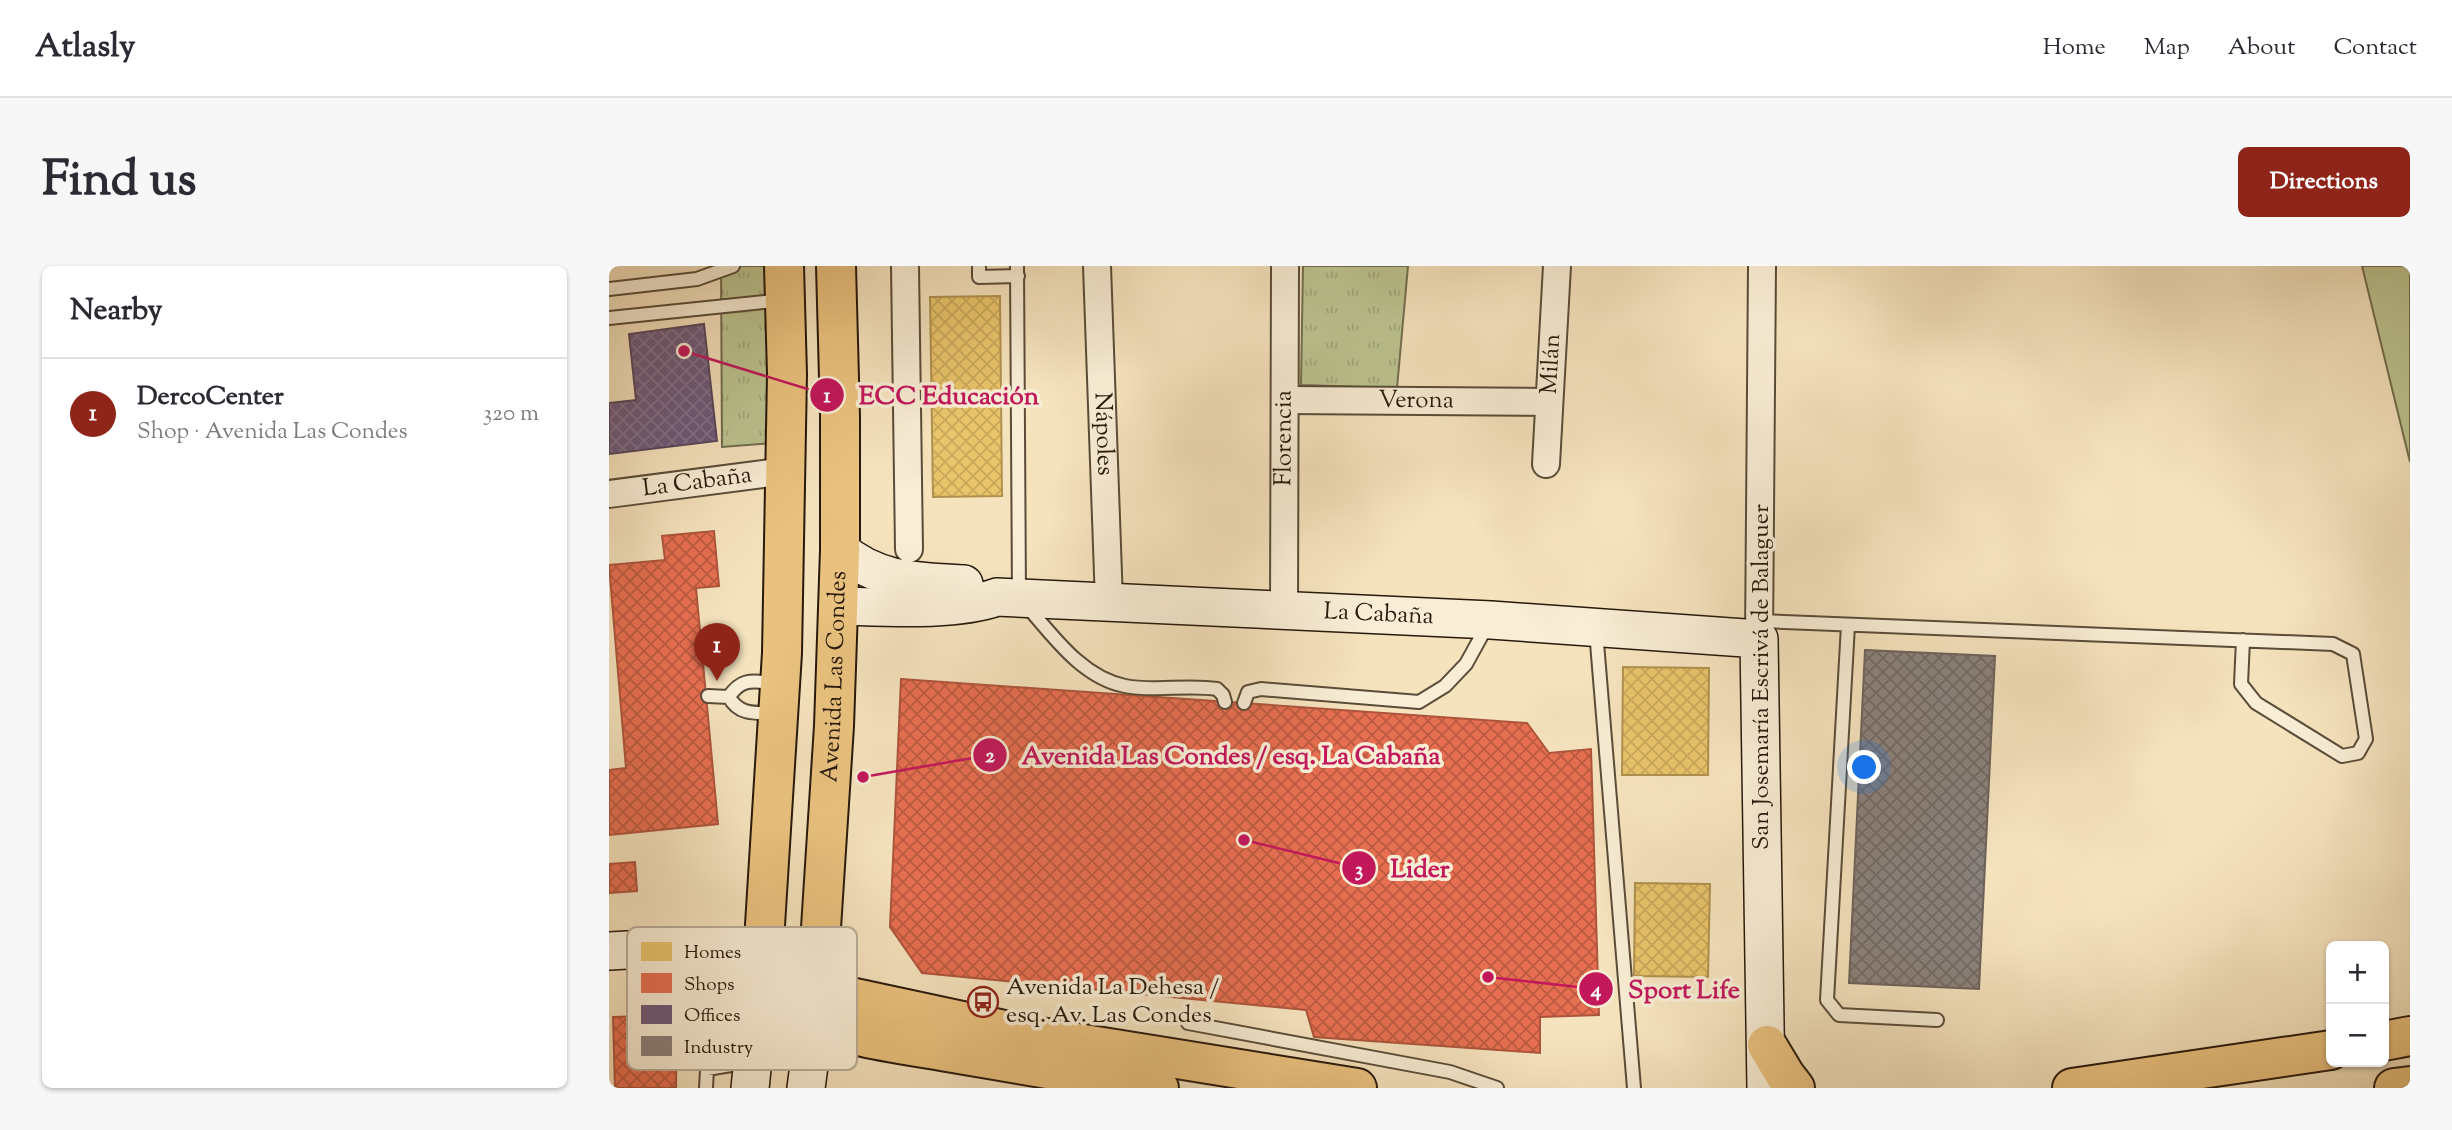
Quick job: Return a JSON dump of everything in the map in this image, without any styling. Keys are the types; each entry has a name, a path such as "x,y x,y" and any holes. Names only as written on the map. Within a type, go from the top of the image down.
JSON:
{"main road":[{"name":"Avenida Las Condes","path":"822,927 834,726 840,550 841,443 837,266"},
{"path":"765,927 780,698 786,471 785,283"},
{"path":"784,521 801,580 816,597 838,606"},
{"path":"857,1011 1028,1035 1357,1088"},
{"path":"857,1035 1159,1088"},
{"path":"2389,1040 2410,1036"},
{"path":"1767,1045 1795,1088"},
{"path":"2072,1088 2326,1051"},
{"path":"2394,1088 2410,1086"}],"street":[{"path":"905,266 909,549"},
{"name":"Nápoles","path":"1097,266 1109,602"},
{"name":"Florencia","path":"1284,610 1285,266"},
{"name":"Milán","path":"1546,464 1557,266"},
{"name":"San Josemaría Escrivá de Balaguer","path":"1762,266 1759,630 1766,1088"},
{"name":"Verona","path":"1285,400 1549,402"},
{"name":"La Cabaña","path":"609,494 786,471"},
{"name":"La Cabaña","path":"840,550 860,565 880,575 971,585 1008,597"},
{"name":"La Cabaña","path":"838,606 970,605 1008,597 1596,627 1759,630"},
{"path":"609,951 627,950"},
{"path":"784,1070 804,1088"},
{"name":"Avenida Las Condes","path":"804,1088 807,1070"}],"lane":[{"path":"609,289 697,279 733,266"},
{"path":"979,266 979,277 1017,271 1008,597 1096,677 1126,686 1217,689 1225,702"},
{"path":"609,318 785,283"},
{"path":"1244,703 1248,692 1261,689 1419,702 1445,686 1466,664 1491,620"},
{"path":"1759,630 1848,625 2333,643 2353,653 2366,739 2358,753 2342,756 2256,703 2241,684 2243,640"},
{"path":"1848,625 1827,1000 1839,1015 1937,1020"},
{"path":"1596,627 1634,1088"},
{"path":"729,697 736,685 746,681 780,698"},
{"path":"708,696 729,697"},
{"path":"729,697 734,706 745,713 780,698"},
{"path":"1188,1023 1450,1072 1497,1088"},
{"path":"706,1088 707,1070"},
{"path":"716,1070 752,1074"}],"green space":[{"path":"721,266 770,266 773,443 722,447"},
{"path":"1303,266 1408,266 1397,388 1301,385"},
{"path":"2362,266 2410,266 2410,462"}],"building: Homes":[{"path":"1000,296 1002,496 933,497 930,297"},
{"path":"1623,667 1709,668 1708,775 1622,775"},
{"path":"1635,883 1710,884 1708,977 1634,976"}],"building: Shops":[{"path":"714,531 719,586 696,588 718,824 609,835 609,770 626,768 609,565 665,560 662,536"},
{"path":"901,679 1527,723 1549,753 1591,749 1599,1015 1540,1017 1540,1053 1314,1037 1306,1010 922,973 890,927"},
{"path":"635,862 637,891 609,893 609,864"},
{"path":"613,1017 627,1017 627,1070 676,1070 676,1088 615,1088"}],"building: Offices":[{"path":"704,324 717,441 609,454 609,403 636,400 629,334"}],"building: Industry":[{"path":"1865,650 1995,656 1979,989 1849,983"}],"place":[{"name":"ECC Educación","path":"684,351"},
{"name":"DercoCenter","path":"717,681"},
{"name":"Avenida Las Condes / esq. La Cabaña","path":"863,777"},
{"name":"Lider","path":"1244,840"},
{"name":"Sport Life","path":"1488,977"},
{"name":"Avenida La Dehesa / esq. Av. Las Condes","path":"983,1002"}]}
